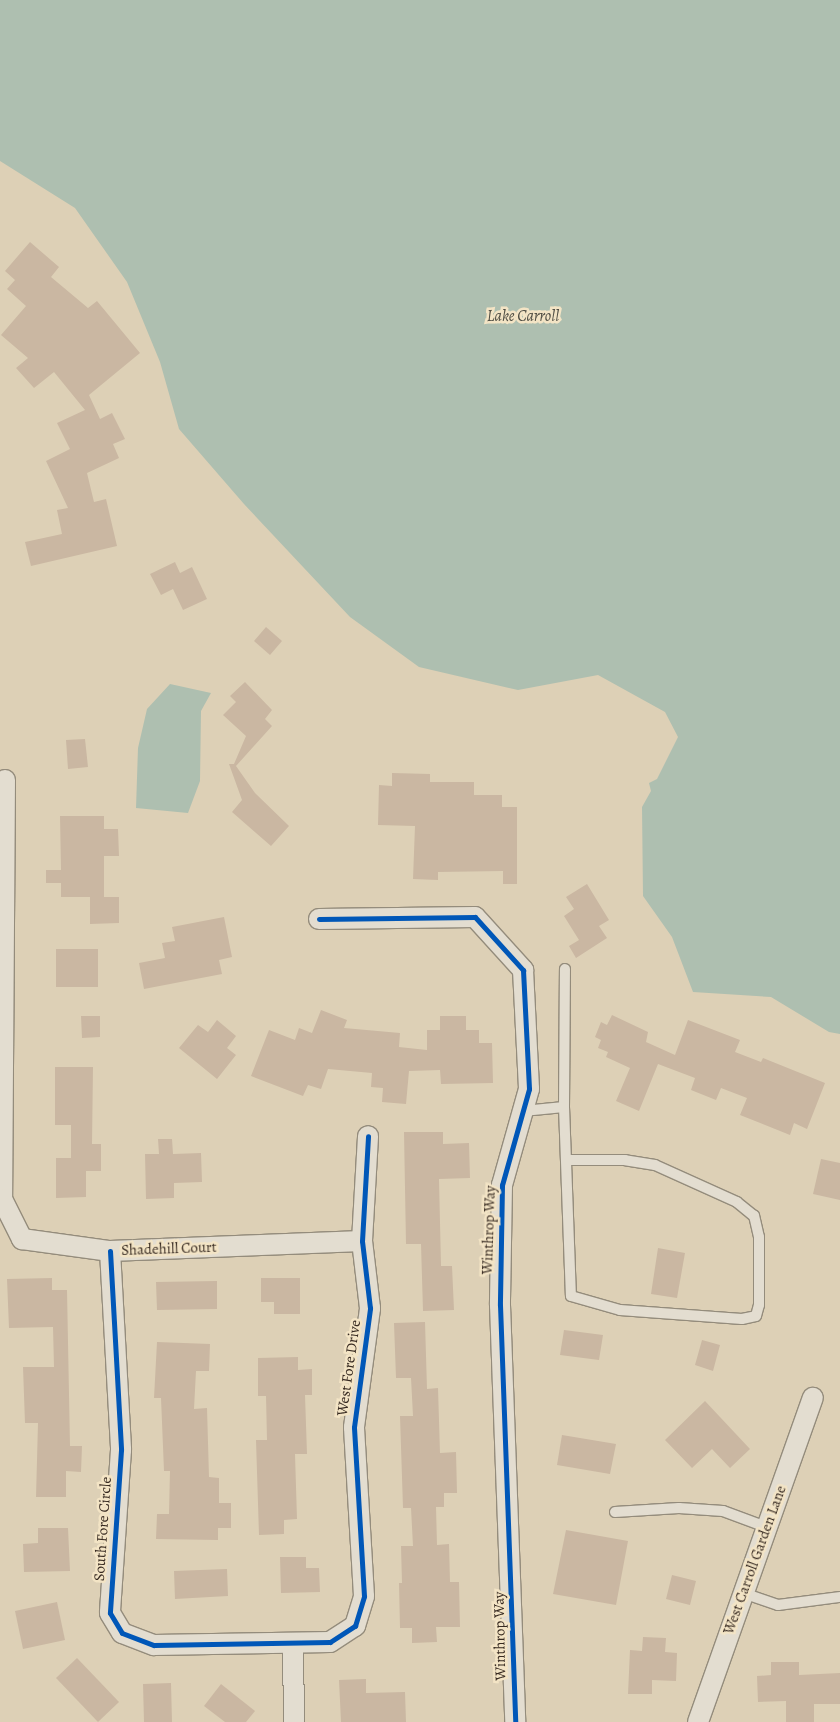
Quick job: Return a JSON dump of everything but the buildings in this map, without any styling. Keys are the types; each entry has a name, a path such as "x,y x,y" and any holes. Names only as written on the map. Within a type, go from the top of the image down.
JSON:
{"street":[{"name":"Shadehill Court","path":"5,780 2,1198 22,1240 110,1252 362,1240"},
{"name":"Winthrop Way","path":"319,919 474,917 523,970 529,1089 502,1185 500,1305 515,1722"},
{"name":"West Fore Drive","path":"292,1643 330,1642 355,1626 364,1596 354,1427 370,1308 362,1240 368,1136"},
{"name":"South Fore Circle","path":"110,1252 121,1450 110,1613 122,1633 154,1646 292,1643"},
{"name":"West Carroll Garden Lane","path":"698,1722 813,1398"},
{"path":"292,1643 294,1722"}],"lane":[{"path":"565,969 564,1107 571,1296 620,1310 742,1319 756,1316 759,1306 759,1237 754,1216 737,1202 655,1165 625,1160 567,1160"},
{"path":"523,1110 564,1107"},
{"path":"615,1512 679,1508 723,1511 766,1527"},
{"path":"743,1593 778,1605 840,1597"}],"water":[{"name":"Lake Carroll","path":"0,0 840,0 840,1034 829,1032 771,997 693,992 672,937 643,896 642,807 651,791 649,783 657,779 678,737 665,712 598,675 518,690 419,667 350,617 244,504 179,429 160,362 127,282 75,208 0,161"},
{"path":"170,684 211,693 201,711 200,781 188,813 136,808 138,748 147,709"}],"cycle path":[{"path":"319,919 475,917 523,970 529,1089 502,1185 500,1305 515,1722"},
{"path":"110,1251 121,1450 110,1613 122,1633 154,1645 330,1642 355,1626 364,1596 354,1427 370,1308 362,1241 368,1136"}]}
